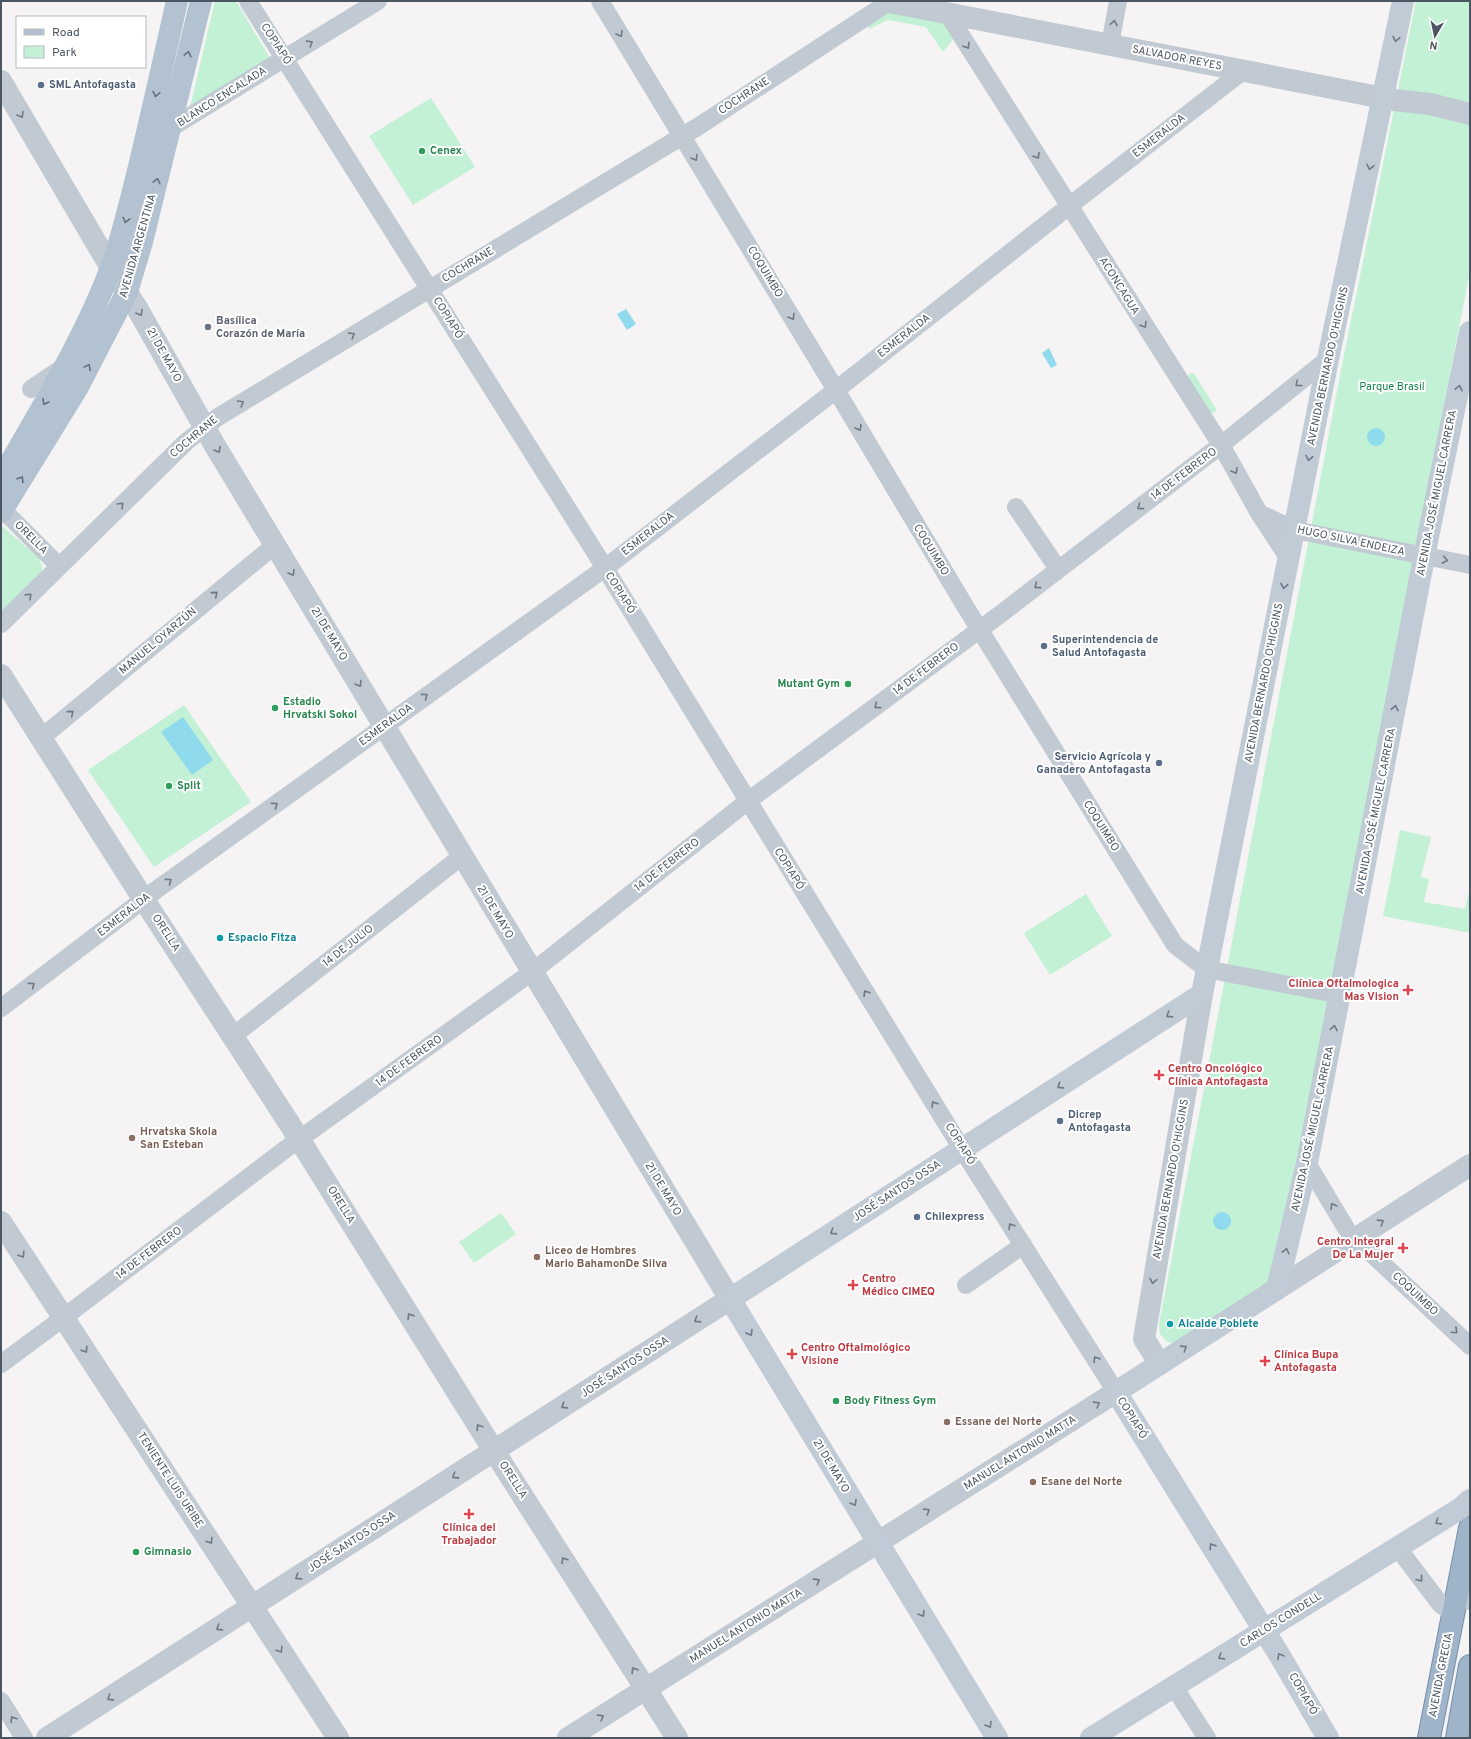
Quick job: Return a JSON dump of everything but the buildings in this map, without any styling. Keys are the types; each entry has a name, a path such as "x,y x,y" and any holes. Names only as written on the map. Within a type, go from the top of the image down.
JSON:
{"highway":[{"name":"AVENIDA GRECIA","path":"1429,1738 1460,1602 1470,1528"},
{"path":"1456,1738 1470,1666"}],"main road":[{"name":"AVENIDA ARGENTINA","path":"1,479 66,366 100,295 111,268 120,242 143,150 177,1"},
{"name":"AVENIDA ARGENTINA","path":"2,511 78,387 127,292 142,242 201,1"},
{"name":"AVENIDA BERNARDO O'HIGGINS","path":"1202,994 1328,360 1384,98 1403,1"},
{"name":"AVENIDA JOSÉ MIGUEL CARRERA","path":"1277,1288 1308,1163 1424,556 1470,332"},
{"name":"JOSÉ SANTOS OSSA","path":"730,1299 1202,994"},
{"name":"MANUEL ANTONIO MATTA","path":"1116,1392 1277,1288"},
{"name":"21 DE MAYO","path":"730,1299 997,1738"},
{"name":"COPIAPÓ","path":"1116,1392 1264,1630 1328,1738"},
{"name":"CARLOS CONDELL","path":"1100,1736 1264,1630 1461,1508 1470,1500"}],"street":[{"name":"COPIAPÓ","path":"248,1 605,568 962,1149 1116,1392"},
{"name":"BLANCO ENCALADA","path":"169,129 378,1"},
{"name":"COQUIMBO","path":"600,1 980,629 1175,945 1206,969 1341,995"},
{"path":"1110,45 1118,1"},
{"name":"COCHRANE","path":"1,624 186,442 218,417 682,136 886,2"},
{"name":"SALVADOR REYES","path":"886,2 1403,102 1430,104 1470,114"},
{"name":"ACONCAGUA","path":"947,13 1068,207 1221,445 1259,513 1289,559"},
{"name":"ESMERALDA","path":"1,1008 144,900 605,568 836,390 1243,71"},
{"name":"21 DE MAYO","path":"1,81 111,268 127,292 204,427 730,1299"},
{"name":"14 DE FEBRERO","path":"1,1364 64,1318 299,1139 532,972 748,802 980,629 1221,445 1328,360"},
{"path":"31,389 66,366"},
{"path":"1016,506 1058,569"},
{"name":"ORELLA","path":"2,511 59,566"},
{"name":"HUGO SILVA ENDEIZA","path":"1259,513 1295,530 1470,565"},
{"name":"MANUEL OYARZÚN","path":"41,738 275,545"},
{"name":"ORELLA","path":"1,675 144,900 234,1036 494,1451 677,1738"},
{"name":"14 DE JULIO","path":"234,1036 462,856"},
{"name":"AVENIDA BERNARDO O'HIGGINS","path":"1160,1364 1144,1339 1202,994"},
{"name":"COQUIMBO","path":"1308,1163 1353,1240 1372,1254 1470,1346"},
{"name":"MANUEL ANTONIO MATTA","path":"1277,1288 1470,1165"},
{"name":"TENIENTE LUIS URIBE","path":"1,1222 338,1738"},
{"path":"966,1285 1023,1245"},
{"name":"JOSÉ SANTOS OSSA","path":"47,1738 730,1299"},
{"name":"MANUEL ANTONIO MATTA","path":"568,1738 1116,1392"},
{"path":"1397,1547 1441,1605 1460,1602"},
{"path":"1174,1687 1207,1738"},
{"path":"1,1701 24,1738"}],"green space":[{"path":"215,1 236,1 271,60 190,107"},
{"name":"Parque Brasil","path":"1416,1 1470,1 1470,271 1272,1286 1180,1344 1167,1342 1160,1334 1159,1324 1343,360"},
{"path":"887,12 943,23 954,38 943,52 926,27 888,20 869,29 868,25"},
{"name":"Cenex","path":"431,98 475,167 413,205 369,136"},
{"path":"1193,372 1217,410 1211,414 1187,376"},
{"path":"1,525 39,558 42,566 42,573 1,613"},
{"name":"Split","path":"184,705 251,802 154,867 88,770"},
{"path":"1400,830 1431,837 1421,877 1429,879 1424,902 1465,909 1470,886 1470,933 1383,916"},
{"path":"1086,894 1112,936 1050,975 1024,933"},
{"path":"501,1213 516,1234 474,1263 459,1242"}],"water":[{"path":"626,309 636,324 627,330 617,314"},
{"path":"1049,348 1057,365 1051,368 1042,353"},
{"path":"1372,428 1380,428 1385,433 1383,444 1380,446 1372,446 1367,441 1367,433"},
{"path":"183,717 213,760 192,775 161,732"},
{"path":"1218,1212 1226,1212 1231,1217 1229,1228 1226,1230 1218,1230 1213,1225 1213,1217"}],"place":[{"name":"SML Antofagasta","path":"41,85"},
{"name":"Cenex","path":"422,151"},
{"name":"Basílica Corazón de María","path":"208,327"},
{"name":"Superintendencia de Salud Antofagasta","path":"1044,646"},
{"name":"Mutant Gym","path":"848,684"},
{"name":"Estadio Hrvatski Sokol","path":"275,708"},
{"name":"Servicio Agrícola y Ganadero Antofagasta","path":"1159,763"},
{"name":"Split","path":"169,786"},
{"name":"Espacio Fitza","path":"220,938"},
{"name":"Clínica Oftalmologica Mas Vision","path":"1408,990"},
{"name":"Centro Oncológico Clínica Antofagasta","path":"1159,1075"},
{"name":"Dicrep Antofagasta","path":"1060,1121"},
{"name":"Hrvatska Skola San Esteban","path":"132,1138"},
{"name":"Chilexpress","path":"917,1217"},
{"name":"Centro Integral De La Mujer","path":"1403,1248"},
{"name":"Liceo de Hombres Mario BahamonDe Silva","path":"537,1257"},
{"name":"Centro Médico CIMEQ","path":"853,1285"},
{"name":"Alcalde Poblete","path":"1170,1324"},
{"name":"Centro Oftalmológico Visione","path":"792,1354"},
{"name":"Clínica Bupa Antofagasta","path":"1265,1361"},
{"name":"Body Fitness Gym","path":"836,1401"},
{"name":"Essane del Norte","path":"947,1422"},
{"name":"Esane del Norte","path":"1033,1482"},
{"name":"Clínica del Trabajador","path":"469,1514"},
{"name":"Gimnasio","path":"136,1552"}]}
